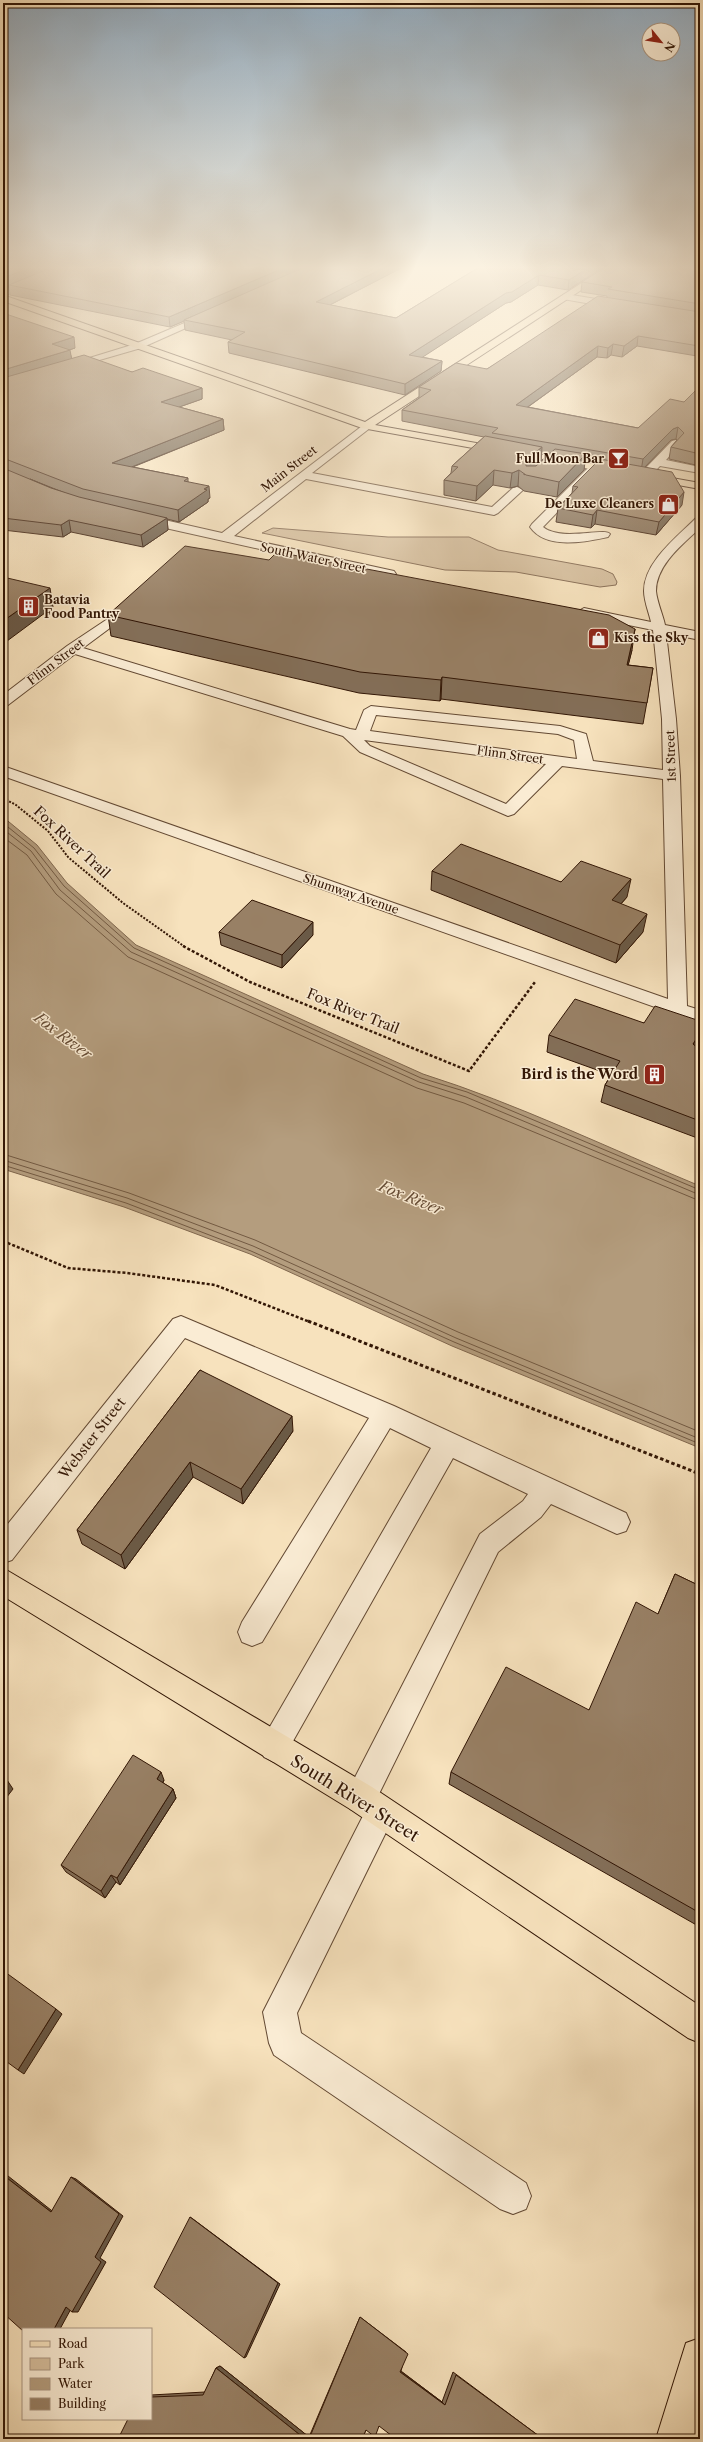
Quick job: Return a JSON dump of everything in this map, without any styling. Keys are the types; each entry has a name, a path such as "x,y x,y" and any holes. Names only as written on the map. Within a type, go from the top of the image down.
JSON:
{"main road":[{"path":"235,380 366,426 700,486"},
{"name":"Main Street","path":"366,426 438,380"},
{"name":"South River Street","path":"3,1581 371,1805 700,2026"},
{"path":"676,2439 700,2357"}],"street":[{"name":"Main Street","path":"223,538 366,426"},
{"path":"644,476 676,443"},
{"path":"539,469 549,460"},
{"path":"658,462 700,470"},
{"path":"594,468 536,527 543,534 558,537 591,537 604,534"},
{"path":"303,474 494,510 517,490"},
{"name":"South Water Street","path":"124,514 223,538 404,577"},
{"name":"1st Street","path":"678,1009 672,776 669,719 659,627 650,590 656,570 668,553 700,521"},
{"path":"573,610 700,636"},
{"name":"Flinn Street","path":"3,702 109,622"},
{"name":"Flinn Street","path":"72,649 355,734 672,776"},
{"path":"558,761 508,811 365,749 355,734 371,710 560,730 582,737 586,765"},
{"name":"Shumway Avenue","path":"3,771 700,1017"},
{"name":"Webster Street","path":"3,1551 181,1326 385,1414"},
{"path":"252,1632 385,1414 617,1522"},
{"path":"274,1747 447,1444"},
{"path":"513,2196 286,2043 280,2012 489,1543 532,1509 547,1490"}],"path":[{"name":"Fox River Trail","path":"3,798 16,804 48,831 68,858 123,903 179,944 250,982 469,1071 538,978"},
{"path":"3,1241 68,1268 127,1273 214,1285 700,1474"}],"green space":[{"path":"273,528 388,537 469,537 498,550 602,569 613,574 617,582 616,585 600,587 516,572 445,570 262,533"}],"water":[{"name":"Fox River","path":"3,817 37,845 67,883 136,945 423,1074 493,1099 563,1127 700,1186 700,1448 452,1346 250,1254 124,1207 3,1169"}],"building":[{"path":"3,380 178,380 202,388 161,402 223,419 112,463 188,478 184,481 209,486 204,489 207,490 178,510 83,489 3,458"},
{"path":"388,380 411,380 405,384"},
{"path":"430,380 551,380 516,405 638,428 670,399 684,402 700,386 700,454 671,447 684,433 678,427 673,429 643,459 492,433 498,428 402,410 431,390 419,387"},
{"path":"485,436 542,447 526,460 526,466 536,466 555,449 586,454 559,482 526,475 519,470 512,473 494,470 477,486 444,480 458,467 452,466"},
{"path":"600,459 672,472 684,492 659,522 597,510 593,515 558,508 578,487 573,486"},
{"path":"3,468 51,488 79,497 167,518 141,535 69,520 61,525 3,518"},
{"path":"185,546 269,560 277,552 609,615 635,629 627,665 653,668 647,703 442,677 441,680 360,672 108,615"},
{"path":"3,577 50,588 3,621"},
{"path":"461,844 561,882 581,861 631,879 612,900 647,914 620,945 432,871"},
{"path":"252,900 313,922 282,955 219,932"},
{"name":"Bird is the Word","path":"575,999 644,1023 655,1006 700,1021 700,1033 693,1044 700,1050 700,1121 605,1085 620,1061 549,1035"},
{"path":"200,1370 292,1416 241,1489 190,1462 121,1555 77,1530"},
{"path":"675,1574 700,1586 700,1913 451,1772 506,1667 589,1710 636,1602 658,1614"},
{"path":"133,1755 161,1772 157,1779 173,1789 117,1878 111,1875 101,1891 61,1865"},
{"path":"3,1778 7,1780 3,1786"},
{"path":"5,1972 56,2009 18,2070 3,2059 3,1975"},
{"path":"3,2175 51,2212 71,2177 119,2214 95,2257 101,2262 72,2312 66,2307 55,2328 22,2328 22,2330 3,2313"},
{"path":"190,2217 278,2283 244,2358 154,2287"},
{"path":"360,2317 408,2354 400,2372 445,2405 456,2375 543,2439 396,2439 379,2426 375,2437 366,2430 362,2439 309,2439"},
{"path":"216,2368 305,2439 118,2439 128,2420 152,2420 152,2397 203,2395"}],"place":[{"name":"Full Moon Bar","path":"619,459"},
{"name":"De Luxe Cleaners","path":"669,504"},
{"name":"Batavia Food Pantry","path":"28,607"},
{"name":"Kiss the Sky","path":"598,638"},
{"name":"Bird is the Word","path":"654,1074"}]}
